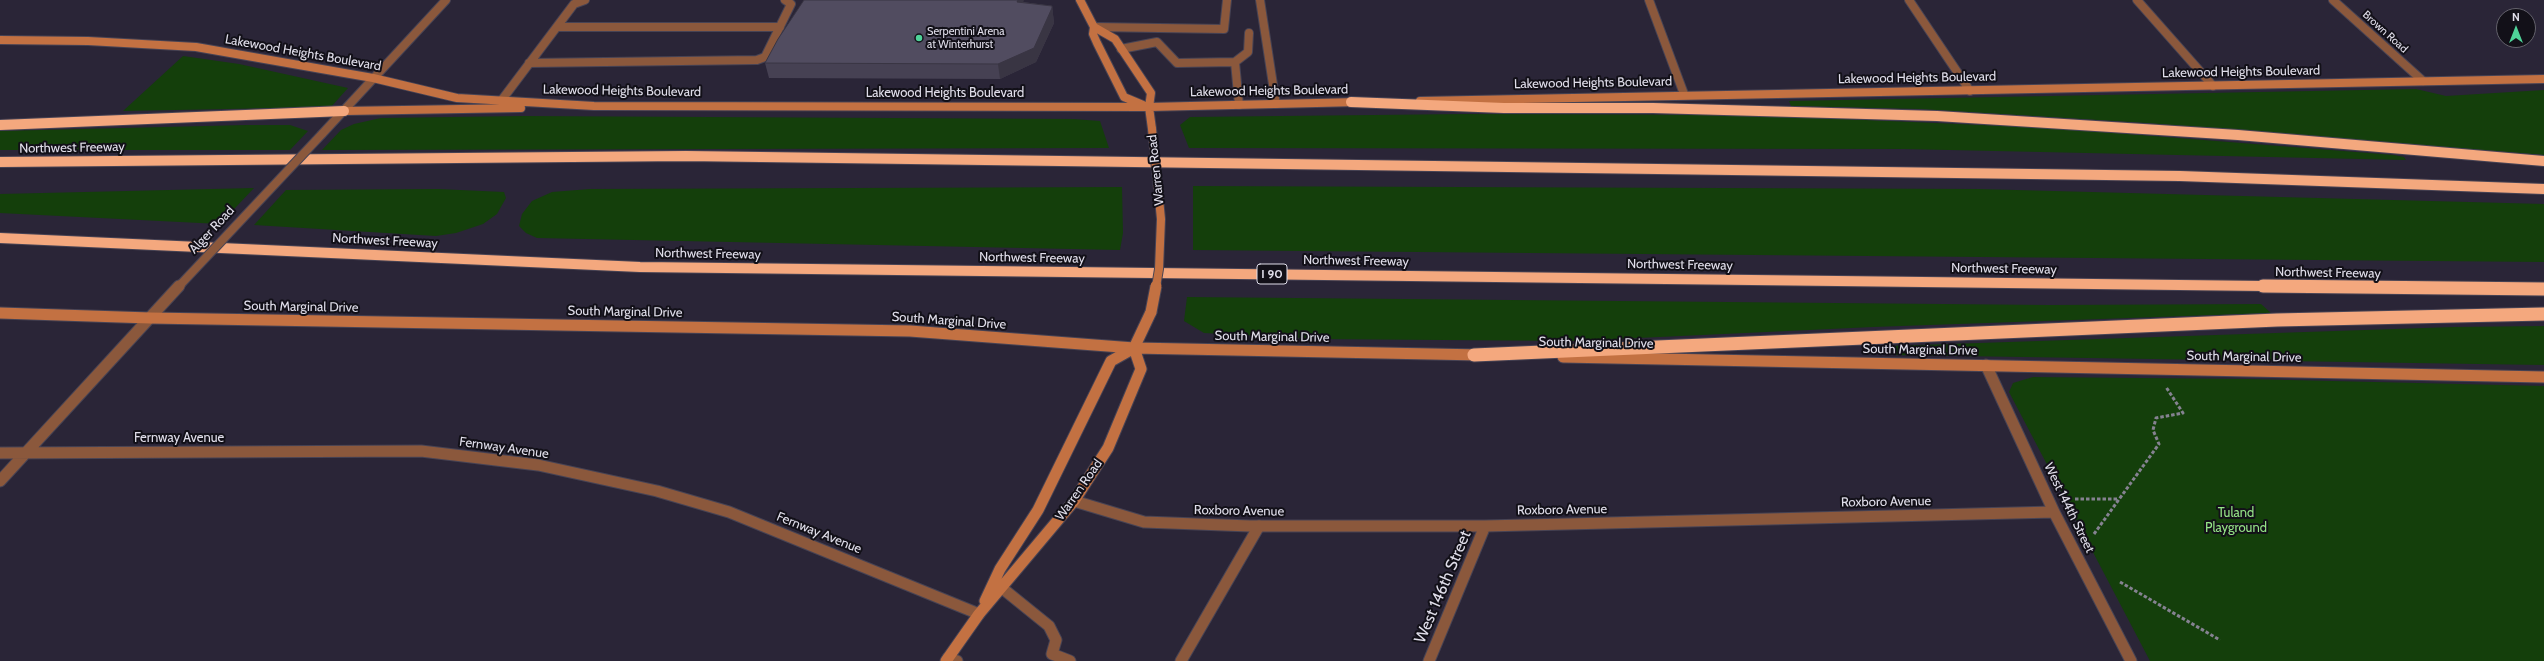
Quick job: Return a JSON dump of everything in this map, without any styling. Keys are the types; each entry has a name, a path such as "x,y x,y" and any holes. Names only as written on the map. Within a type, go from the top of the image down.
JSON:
{"highway":[{"path":"1351,102 1504,108 1653,108 1937,116 2238,135 2544,161"},
{"path":"0,125 344,111"},
{"name":"Northwest Freeway","path":"0,162 686,156 2180,176 2544,188"},
{"name":"Northwest Freeway","path":"0,238 640,267 2544,290"},
{"path":"1474,355 2269,320 2544,314"}],"main road":[{"path":"1080,0 1094,27 1093,34 1096,43 1124,97 1149,107"},
{"name":"Warren Road","path":"980,614 1000,570 1038,510 1111,361 1134,348 1152,312 1158,269 1161,219 1149,107 1151,93 1121,49 1108,33 1094,27"},
{"name":"Lakewood Heights Boulevard","path":"0,40 88,40 196,48 374,78 456,98 594,106 1149,107 1684,94 1970,91 2544,79"},
{"path":"344,111 594,106"},
{"name":"South Marginal Drive","path":"0,313 150,318 910,331 1134,348 2544,377"},
{"name":"Warren Road","path":"950,660 980,614 1074,501 1108,448 1141,369 1134,348"}],"street":[{"name":"Alger Road","path":"0,480 446,0"},
{"path":"501,100 574,4 585,0"},
{"path":"529,64 757,60 765,57 791,4 785,0"},
{"path":"1094,27 1224,29 1228,0"},
{"path":"1260,0 1276,104"},
{"path":"1649,0 1684,94"},
{"path":"1909,0 1970,91"},
{"path":"2137,0 2213,86"},
{"name":"Brown Road","path":"2333,0 2423,81"},
{"path":"557,27 780,27"},
{"path":"1121,49 1157,42 1177,63 1235,62 1248,52 1249,33"},
{"path":"1235,62 1238,105"},
{"name":"West 144th Street","path":"1986,365 2054,512 2131,661"},
{"name":"Fernway Avenue","path":"0,453 422,451 538,465 657,491 729,512 980,614"},
{"name":"Roxboro Avenue","path":"1074,501 1144,522 1259,526 1486,526 2054,512"},
{"path":"1181,661 1259,526"},
{"name":"West 146th Street","path":"1429,661 1486,526"},
{"path":"1002,588 1049,626 1056,640 1052,654 1070,661"}],"path":[{"path":"2094,534 2160,444 2153,430 2156,418 2183,413 2166,386"},
{"path":"2075,499 2119,499"},
{"path":"2120,582 2220,640"}],"green space":[{"path":"183,56 239,64 348,88 331,107 123,111"},
{"path":"2416,89 2446,96 2544,90 2544,155 2147,123 1919,109 1791,106 1789,101"},
{"path":"1466,114 1749,115 2051,128 2394,155 2404,157 2406,160 1904,149 1189,148 1180,125 1190,117"},
{"path":"522,116 1073,119 1100,121 1109,148 322,150 341,130 354,124 381,118"},
{"path":"290,125 308,131 290,150 0,150 0,131"},
{"path":"1193,186 1978,189 2544,204 2544,262 1193,250"},
{"path":"1122,187 1123,233 1120,250 537,238 526,233 519,226 522,214 532,201 552,192 590,189"},
{"path":"254,188 220,224 0,213 0,194"},
{"path":"438,189 504,192 506,198 497,214 483,224 456,233 436,236 254,225 286,190"},
{"path":"1187,297 2049,305 2261,304 2271,313 1873,327 1574,341 1314,339 1204,333 1184,321"},
{"path":"2544,326 2544,365 1893,355 1890,346 2454,327"},
{"name":"Tuland Playground","path":"2033,377 2247,379 2544,386 2544,661 2150,661 2009,392 2013,383"}],"building":[{"name":"Serpentini Arena at Winterhurst","path":"804,0 1018,0 1017,2 1052,6 1052,8 1034,48 998,64 765,63 778,39"}],"place":[{"name":"Serpentini Arena at Winterhurst","path":"919,38"}]}
